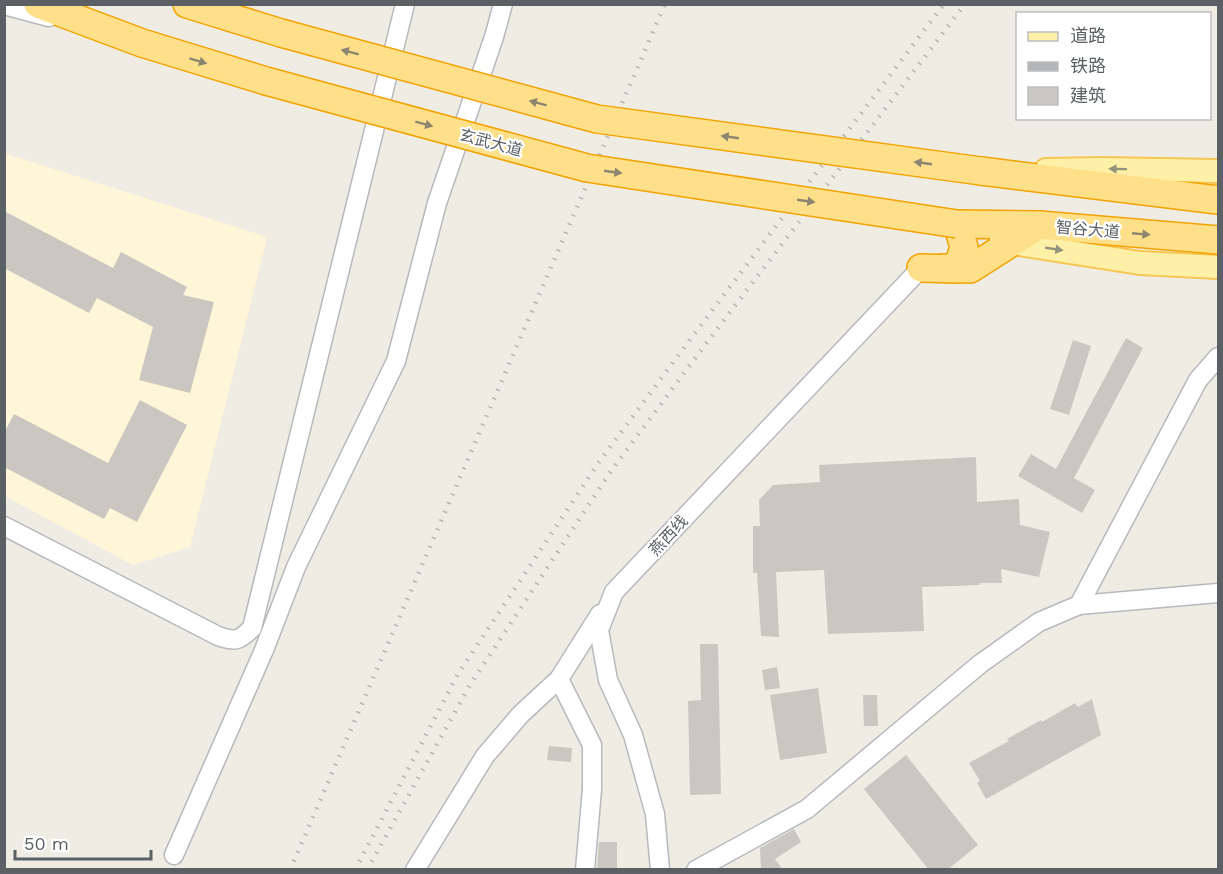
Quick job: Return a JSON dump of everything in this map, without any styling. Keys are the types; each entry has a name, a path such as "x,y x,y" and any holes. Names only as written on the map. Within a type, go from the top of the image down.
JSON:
{"highway":[{"name":"玄武大道","path":"38,4 142,43 266,81 587,168 957,224"},
{"path":"187,4 281,33 597,119 981,171 1218,200"},
{"path":"921,268 957,268 964,248 957,224"},
{"name":"智谷大道","path":"957,224 1039,225 1218,240"},
{"path":"921,268 970,269 1039,225"}],"main road":[{"path":"981,171 1102,169 1218,171"},
{"path":"957,224 1012,243 1140,263 1218,267"}],"street":[{"path":"4,4 142,43"},
{"path":"4,526 231,641 243,638 252,628 405,4"},
{"path":"174,855 264,651 297,567 396,361 437,203 494,37 503,4"},
{"name":"燕西线","path":"660,870 655,814 633,735 608,680 600,630 614,592 921,268"},
{"path":"1079,605 1198,380 1218,357"},
{"path":"415,870 485,756 521,714 559,679 614,592"},
{"path":"696,870 807,809 981,664 1039,622 1079,605 1218,593"},
{"path":"243,638 264,651"},
{"path":"559,679 592,745 592,789 585,870"}],"shaded area":[{"path":"4,153 267,237 190,547 133,565 5,496"}],"building":[{"path":"4,211 113,268 121,252 187,287 183,295 214,302 190,393 139,380 153,327 97,298 89,313 4,268"},
{"path":"1126,338 1143,348 1074,478 1095,490 1082,513 1018,476 1031,454 1056,469"},
{"path":"1073,340 1091,346 1069,415 1050,409"},
{"path":"140,400 187,425 137,522 110,508 104,519 4,467 4,433 14,414 108,463"},
{"path":"976,457 977,502 1019,499 1020,525 1050,532 1039,577 1001,569 1002,583 922,587 924,631 828,634 824,570 776,572 779,637 761,636 757,573 753,573 753,526 760,526 759,500 773,485 820,482 819,465"},
{"path":"700,644 718,644 721,794 690,795 688,701 701,700"},
{"path":"777,667 780,688 765,690 762,670"},
{"path":"818,688 827,753 780,760 770,695"},
{"path":"863,695 877,695 878,726 864,726"},
{"path":"1092,699 1101,735 986,799 977,783 980,781 969,763 1041,720 1042,722 1075,703 1078,707"},
{"path":"549,746 572,748 571,762 547,760"},
{"path":"906,755 978,845 947,870 929,870 864,789"},
{"path":"794,829 801,842 775,859 783,870 761,870 760,848"},
{"path":"599,842 617,842 617,870 597,870"}],"railway":[{"path":"290,870 665,4"},
{"path":"355,870 458,674 599,462 944,4"},
{"path":"367,870 470,685 611,471 965,4"}]}
